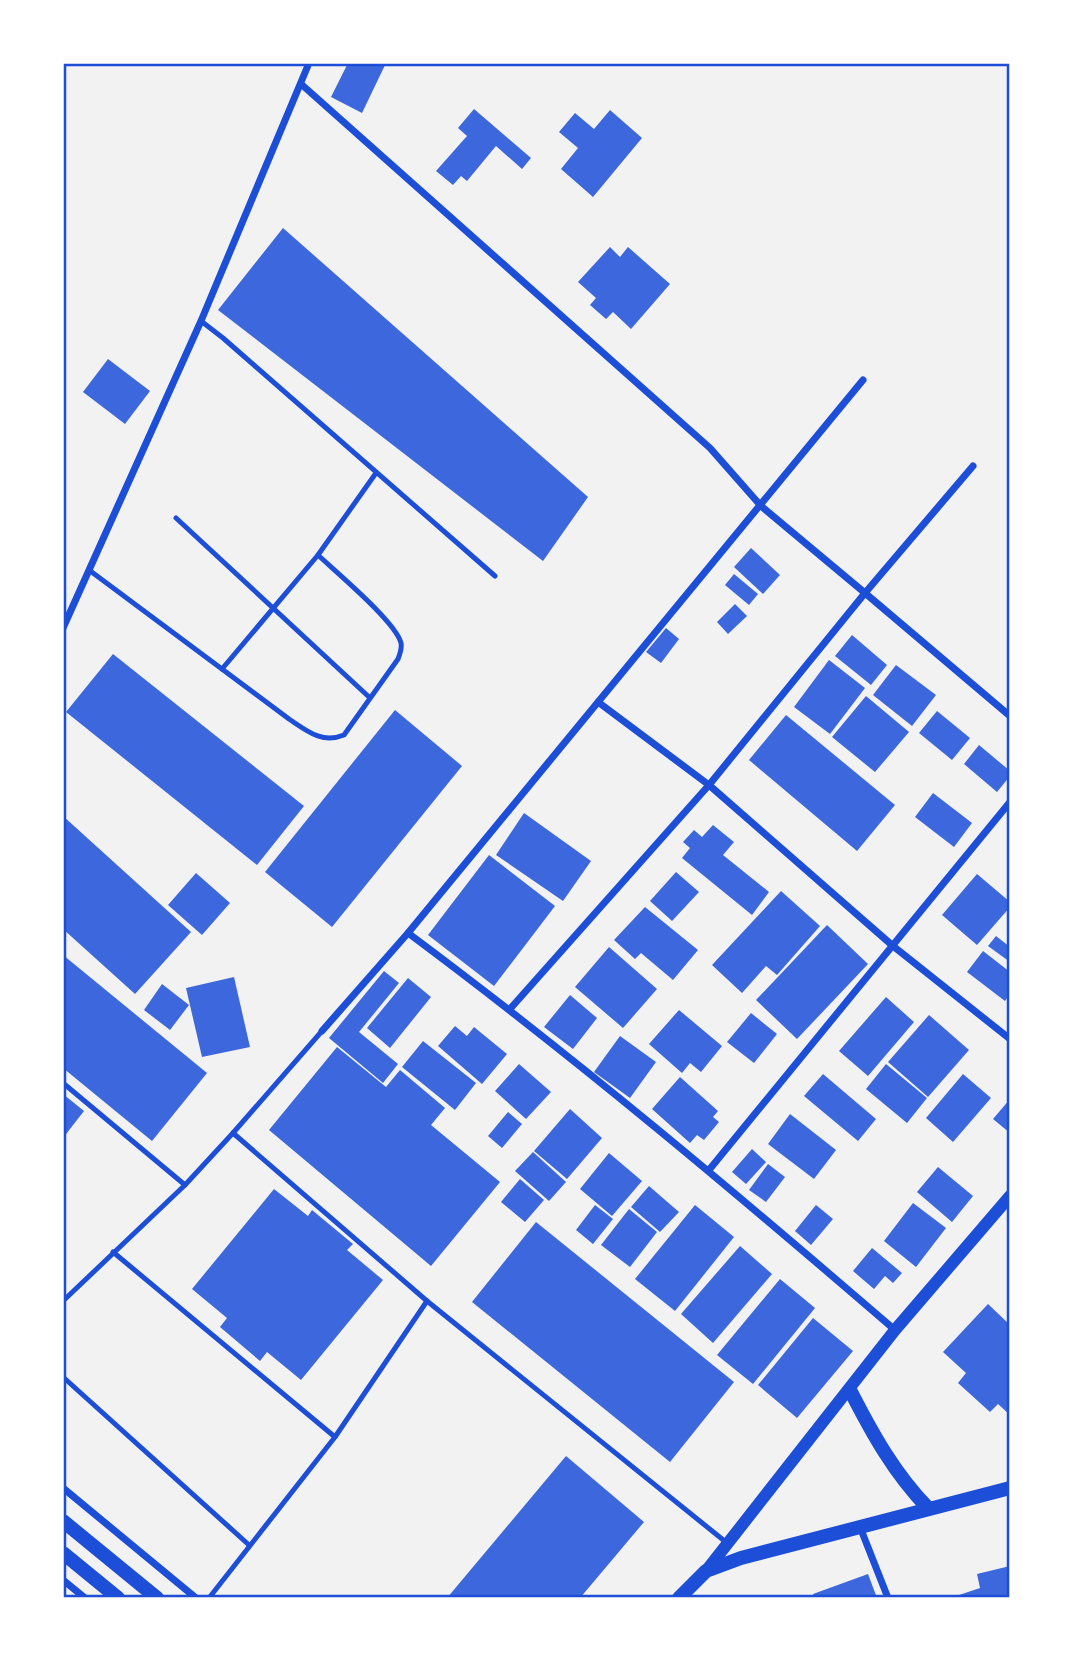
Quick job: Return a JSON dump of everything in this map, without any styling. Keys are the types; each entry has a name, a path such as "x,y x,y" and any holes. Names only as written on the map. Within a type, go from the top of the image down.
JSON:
{"main road":[{"path":"850,1390 885,1455 907,1486 928,1508"},
{"path":"679,1598 706,1571 741,1558 1010,1488"},
{"path":"63,1521 158,1598"},
{"path":"63,1553 118,1598"}],"street":[{"path":"63,628 201,321 309,63"},
{"path":"301,84 710,447 761,506 1010,716"},
{"path":"322,1031 408,933 863,380"},
{"path":"510,1009 709,785 865,593 973,466"},
{"path":"598,702 709,785 894,946 1010,1039"},
{"path":"709,1170 1010,802"},
{"path":"408,933 510,1009 709,1170 895,1330"},
{"path":"706,1571 895,1330 1010,1196"},
{"path":"63,1488 196,1598"},
{"path":"860,1526 888,1598"},
{"path":"63,1580 85,1598"}],"lane":[{"path":"201,321 495,576"},
{"path":"222,669 318,555 376,473"},
{"path":"176,518 369,697"},
{"path":"89,570 289,719 317,737 330,740 344,735 398,659 401,644 397,634 382,616 318,555"},
{"path":"63,1300 186,1185 322,1031"},
{"path":"63,1083 186,1185"},
{"path":"233,1133 427,1301 728,1544"},
{"path":"113,1252 335,1437"},
{"path":"209,1598 335,1437 427,1301"},
{"path":"63,1377 249,1545"}],"building":[{"path":"348,63 386,63 362,113 331,97"},
{"path":"474,109 531,158 522,169 496,146 467,181 461,176 453,185 436,171 467,136 458,128"},
{"path":"610,110 642,138 593,197 561,169 578,148 559,132 575,113 594,129"},
{"path":"283,228 588,497 543,561 218,310"},
{"path":"610,247 620,257 628,247 670,284 631,329 613,312 606,319 590,305 596,298 578,282"},
{"path":"108,359 150,391 125,424 83,392"},
{"path":"751,548 780,575 763,594 734,567"},
{"path":"734,574 758,594 749,605 725,585"},
{"path":"735,604 747,616 728,634 717,622"},
{"path":"666,628 679,639 661,663 646,652"},
{"path":"852,635 887,665 871,685 835,656"},
{"path":"113,654 304,806 257,865 66,712"},
{"path":"829,660 865,688 830,734 794,707"},
{"path":"896,665 936,695 912,726 873,695"},
{"path":"866,696 909,732 875,772 832,737"},
{"path":"395,710 462,766 332,927 265,872"},
{"path":"937,711 970,738 952,760 919,733"},
{"path":"786,715 895,805 857,851 749,760"},
{"path":"979,745 1010,771 1010,776 997,792 964,764"},
{"path":"933,793 972,823 954,847 915,817"},
{"path":"524,813 591,861 563,901 496,855"},
{"path":"63,816 191,932 135,994 63,929"},
{"path":"713,825 734,842 723,855 769,892 752,915 682,858 690,848 683,842 694,830 702,837"},
{"path":"489,855 555,906 494,986 428,935"},
{"path":"676,872 699,892 672,921 650,901"},
{"path":"196,873 230,903 202,935 168,905"},
{"path":"977,874 1010,902 1010,907 977,945 942,915"},
{"path":"781,891 820,926 777,975 766,966 742,993 712,965"},
{"path":"645,907 698,950 673,980 641,953 635,959 614,940"},
{"path":"827,925 868,964 797,1039 756,1000"},
{"path":"996,936 1010,947 1010,962 988,946"},
{"path":"609,947 657,989 623,1028 575,987"},
{"path":"983,951 1010,972 1010,994 1005,1001 967,972"},
{"path":"63,955 207,1073 152,1141 63,1068"},
{"path":"384,971 399,983 359,1032 398,1064 383,1083 329,1038"},
{"path":"234,977 250,1047 202,1057 186,988"},
{"path":"408,978 431,997 390,1048 367,1028"},
{"path":"162,984 189,1005 170,1030 144,1010"},
{"path":"570,995 597,1018 573,1049 544,1027"},
{"path":"886,997 914,1022 868,1076 839,1051"},
{"path":"679,1010 722,1046 701,1072 690,1063 682,1073 649,1044"},
{"path":"751,1013 777,1034 754,1063 727,1042"},
{"path":"929,1015 969,1050 928,1097 888,1062"},
{"path":"455,1026 467,1036 474,1027 507,1054 482,1084 438,1046"},
{"path":"620,1036 656,1062 630,1098 594,1072"},
{"path":"423,1041 476,1083 455,1110 402,1067"},
{"path":"337,1047 386,1087 400,1070 445,1108 431,1125 500,1182 431,1266 269,1130"},
{"path":"519,1064 551,1092 526,1119 495,1091"},
{"path":"886,1064 927,1098 907,1123 866,1089"},
{"path":"823,1074 876,1119 858,1141 804,1096"},
{"path":"963,1074 991,1098 953,1142 926,1118"},
{"path":"680,1077 718,1111 713,1117 719,1122 704,1140 697,1135 690,1143 652,1109"},
{"path":"63,1094 84,1111 63,1138"},
{"path":"1010,1099 1010,1133 993,1119"},
{"path":"570,1109 602,1138 567,1179 534,1151"},
{"path":"508,1112 522,1124 502,1148 488,1136"},
{"path":"790,1114 836,1150 814,1179 768,1144"},
{"path":"752,1149 766,1162 746,1184 732,1172"},
{"path":"533,1152 566,1182 549,1201 515,1171"},
{"path":"609,1153 642,1181 612,1216 580,1189"},
{"path":"768,1164 785,1177 766,1202 749,1190"},
{"path":"938,1167 973,1196 952,1222 917,1192"},
{"path":"520,1179 544,1200 525,1222 501,1202"},
{"path":"649,1186 679,1212 660,1232 631,1207"},
{"path":"274,1189 308,1216 312,1210 353,1244 347,1250 383,1280 301,1380 267,1352 260,1361 220,1327 227,1318 192,1289"},
{"path":"913,1203 946,1228 916,1267 884,1241"},
{"path":"595,1205 613,1219 593,1244 576,1230"},
{"path":"695,1205 734,1237 675,1311 635,1279"},
{"path":"816,1205 833,1219 811,1245 795,1231"},
{"path":"629,1209 657,1232 630,1267 601,1245"},
{"path":"536,1222 734,1382 670,1462 472,1302"},
{"path":"740,1246 772,1274 713,1343 681,1314"},
{"path":"872,1248 902,1273 893,1283 885,1276 874,1289 853,1271"},
{"path":"780,1279 815,1308 753,1384 717,1355"},
{"path":"988,1304 1010,1325 1010,1415 998,1404 990,1412 958,1383 966,1373 943,1352"},
{"path":"813,1318 853,1351 797,1418 758,1385"},
{"path":"566,1456 644,1522 580,1598 447,1598"},
{"path":"1010,1566 1010,1598 950,1598 980,1588 977,1574"},
{"path":"868,1574 877,1598 814,1598 813,1594"}]}
